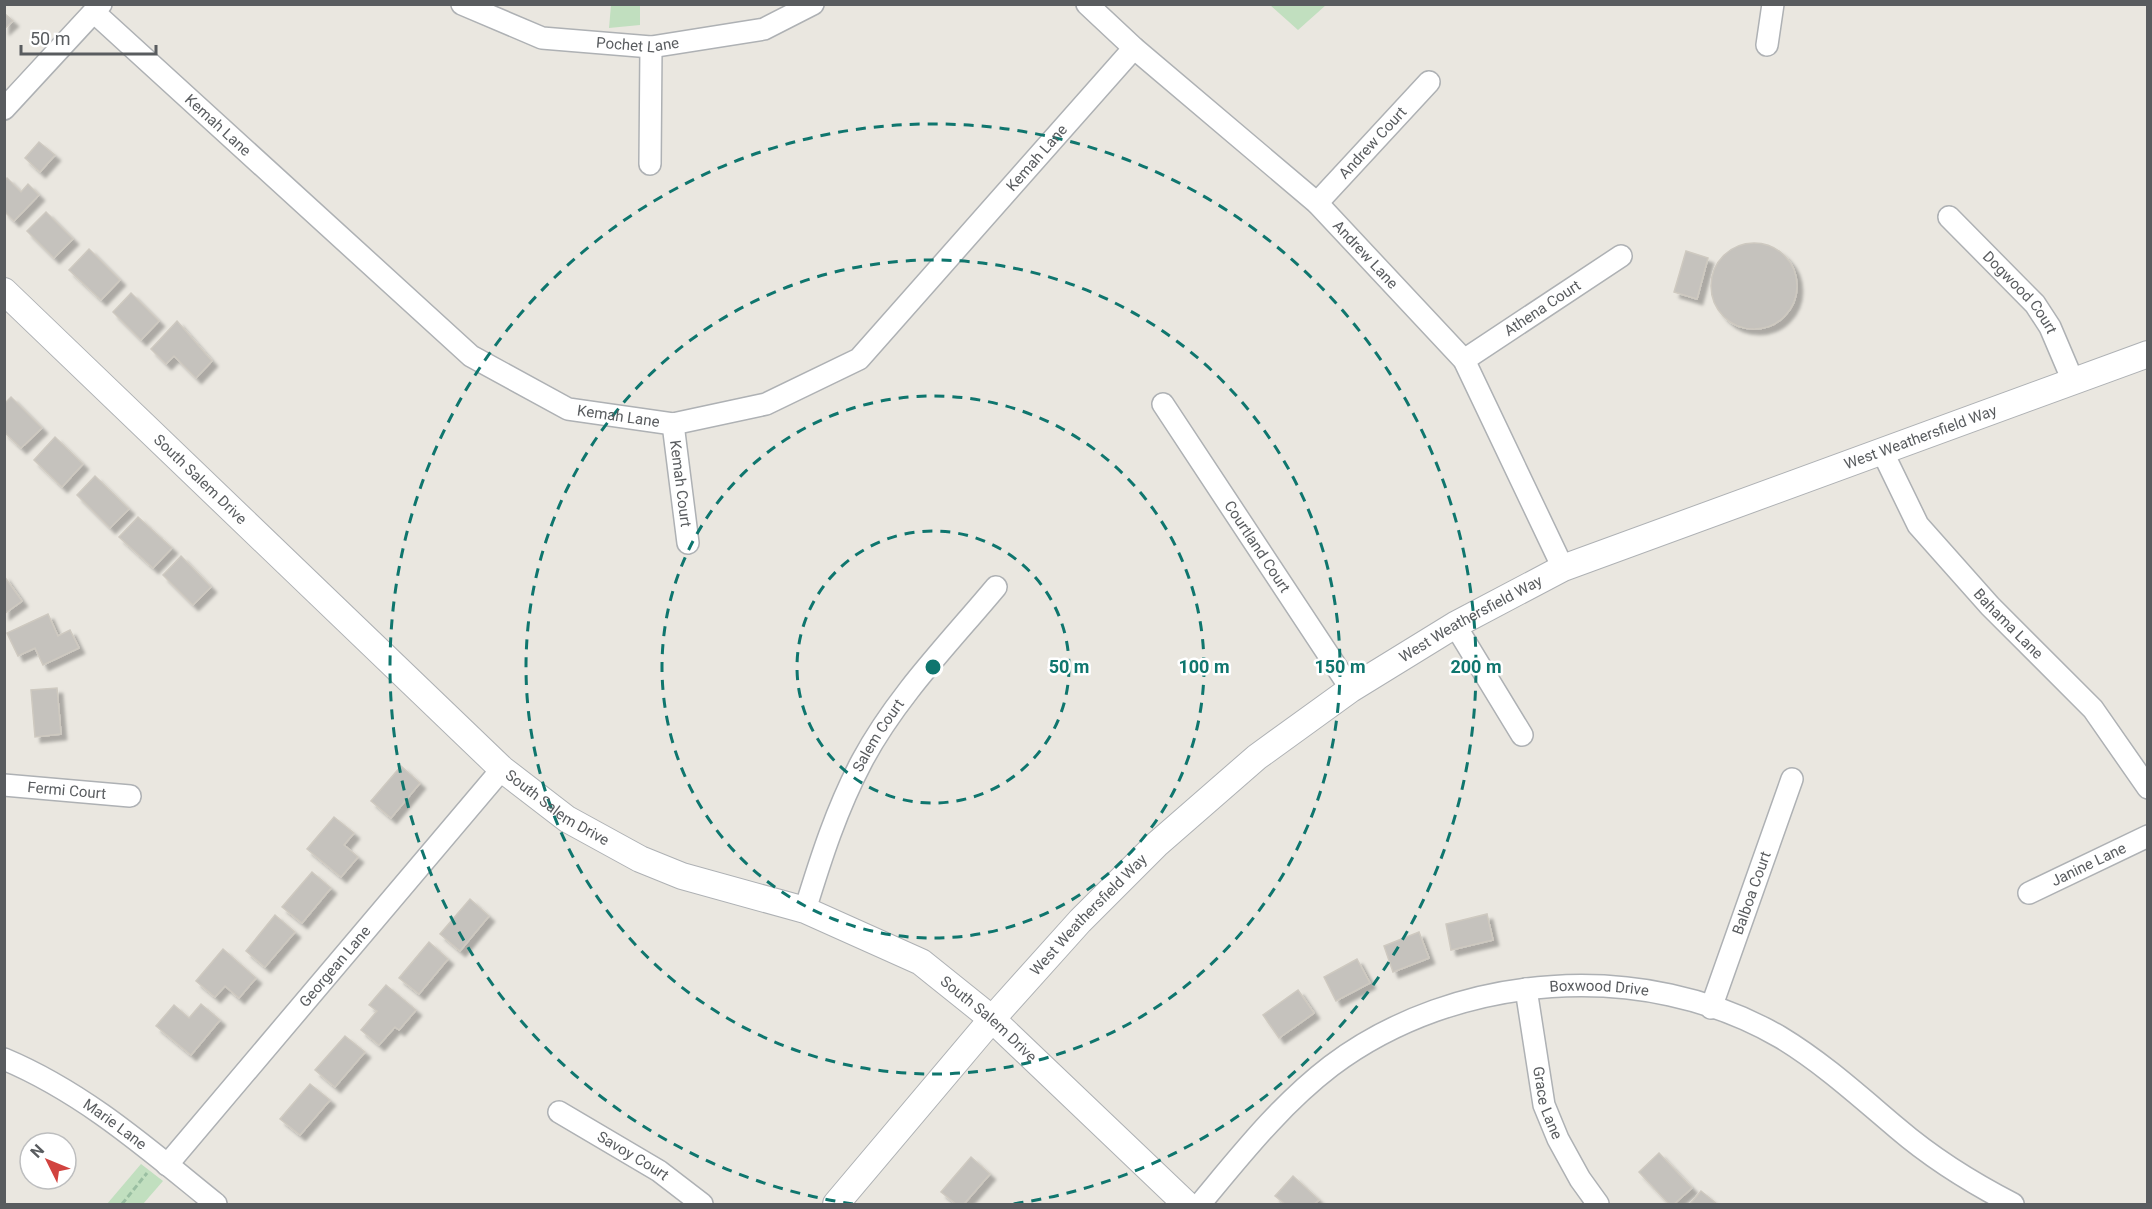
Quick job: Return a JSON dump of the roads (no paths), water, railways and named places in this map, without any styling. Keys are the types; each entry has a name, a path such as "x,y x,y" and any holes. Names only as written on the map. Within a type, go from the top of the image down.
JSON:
{"street":[{"name":"Pochet Lane","path":"462,4 542,38 651,47 764,29 813,4"},
{"name":"Andrew Lane","path":"1087,4 1134,48 1317,203 1464,360 1563,568"},
{"path":"1767,45 1773,4"},
{"path":"4,109 99,9"},
{"name":"Kemah Lane","path":"99,9 471,356 568,409 673,424 766,404 859,359 1134,48"},
{"path":"650,164 651,47"},
{"name":"Andrew Court","path":"1317,203 1429,82"},
{"name":"Dogwood Court","path":"1949,217 2035,304 2050,327 2073,381"},
{"name":"Athena Court","path":"1464,360 1621,256"},
{"name":"South Salem Drive","path":"4,291 502,769 567,819 640,860 682,876 805,910 921,962 992,1019 1186,1204"},
{"name":"West Weathersfield Way","path":"836,1204 992,1019 1080,921 1165,837 1257,757 1351,689 1455,625 1563,568 1883,453 2148,354"},
{"name":"Courtland Court","path":"1163,404 1351,689"},
{"name":"Kemah Court","path":"673,424 688,543"},
{"name":"Bahama Lane","path":"1883,453 1918,525 1990,606 2093,709 2148,788"},
{"name":"Salem Court","path":"805,910 827,838 863,759 894,712 996,587"},
{"path":"1455,625 1522,735"},
{"name":"Georgean Lane","path":"164,1161 502,769"},
{"name":"Balboa Court","path":"1712,1008 1792,779"},
{"name":"Fermi Court","path":"4,785 130,796"},
{"name":"Janine Lane","path":"2029,893 2148,836"},
{"name":"Boxwood Drive","path":"1200,1204 1276,1115 1334,1064 1423,1016 1486,996 1526,989 1580,986 1621,988 1662,994 1712,1008 1766,1030 1837,1077 1924,1149 2013,1204"},
{"name":"Grace Lane","path":"1526,989 1544,1105 1569,1159 1599,1204"},
{"name":"Marie Lane","path":"4,1059 70,1092 164,1161 216,1204"},
{"name":"Savoy Court","path":"559,1112 659,1171 702,1204"}]}
